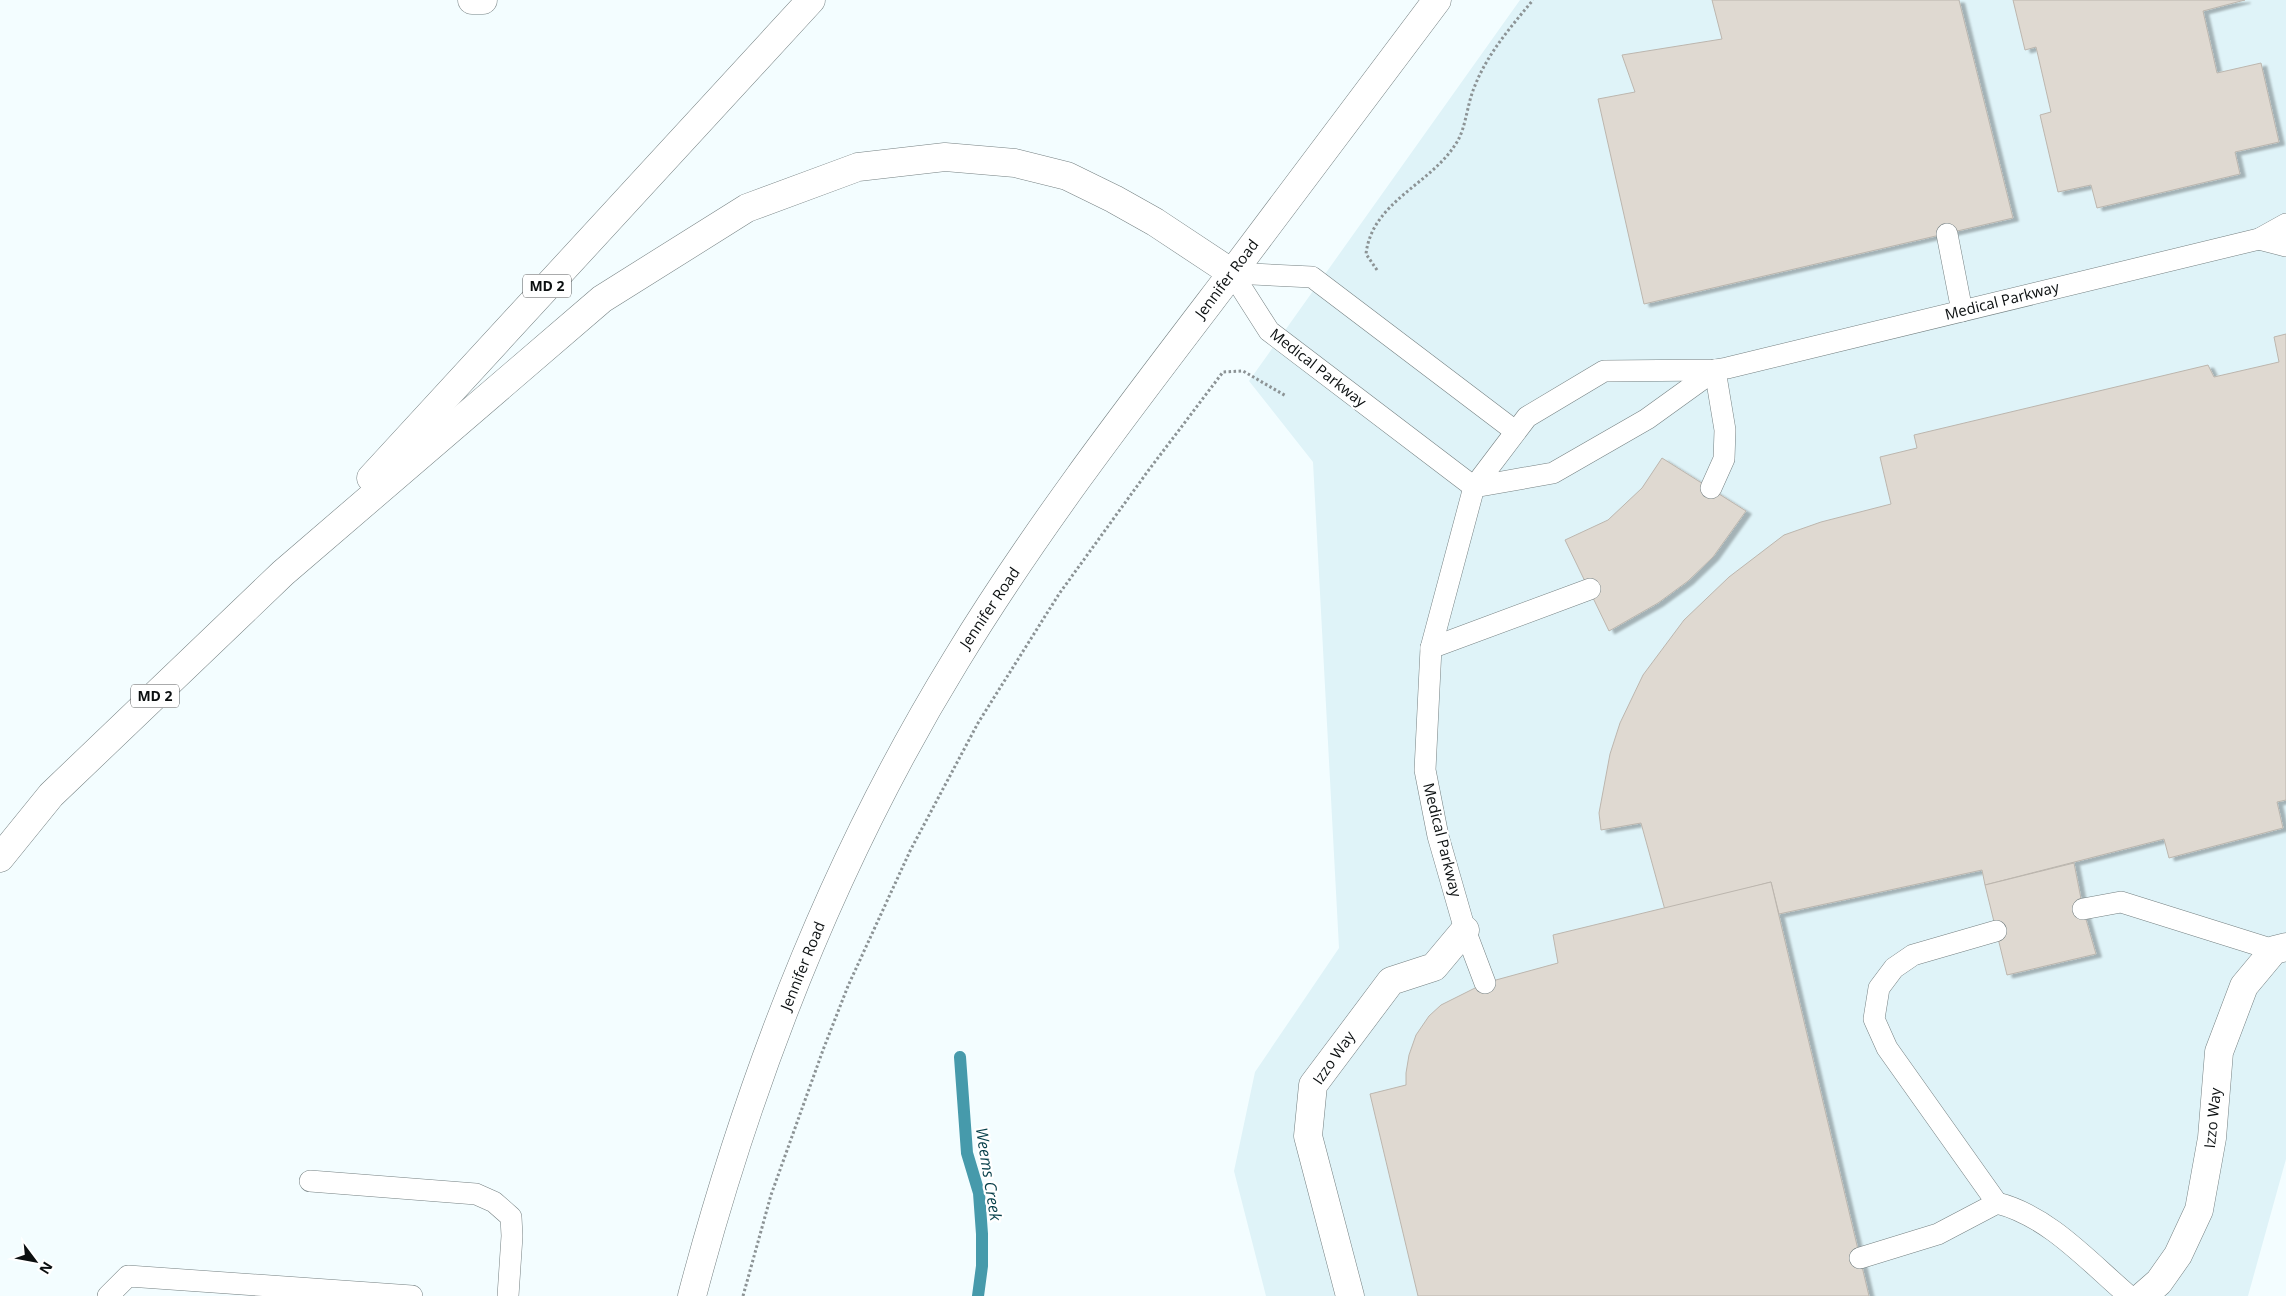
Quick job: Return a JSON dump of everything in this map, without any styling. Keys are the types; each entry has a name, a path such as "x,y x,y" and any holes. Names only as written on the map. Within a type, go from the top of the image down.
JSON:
{"main road":[{"path":"472,0 483,0"},
{"name":"MD 2","path":"0,858 51,795 283,573 811,0"},
{"name":"Jennifer Road","path":"692,1296 714,1214 765,1059 801,966 869,815 956,659 1011,577 1132,406 1436,0"},
{"path":"283,573 602,299 747,208 858,167 945,157 1015,163 1067,176 1156,222 1232,273"},
{"name":"Izzo Way","path":"1350,1296 1308,1136 1313,1085 1391,981 1434,967 1465,930"},
{"name":"Izzo Way","path":"2143,1296 2159,1282 2178,1255 2199,1210 2212,1138 2219,1052 2244,986 2280,948"}],"lane":[{"name":"Medical Parkway","path":"1485,983 1465,930 1438,836 1425,770 1431,648 1474,487 1527,417 1604,371 1715,370 2259,239 2286,224"},
{"path":"1947,234 1962,310"},
{"path":"2259,239 2286,246"},
{"path":"1232,273 1312,276 1515,432"},
{"name":"Medical Parkway","path":"1232,273 1268,331 1474,487 1553,473 1647,419 1715,370"},
{"path":"1712,488 1724,459 1725,430 1715,370"},
{"path":"1431,648 1590,589"},
{"path":"2083,909 2121,902 2280,948"},
{"path":"1996,931 1913,955 1894,968 1879,988 1874,1019 1887,1048 1997,1203"},
{"path":"310,1181 476,1194 494,1202 511,1217 508,1296"},
{"path":"1860,1258 1938,1234 1997,1203 2018,1208 2047,1226 2129,1296"},
{"path":"108,1296 128,1276 412,1296"}],"path":[{"path":"1377,270 1366,254 1367,240 1378,219 1441,162 1457,141 1474,88 1491,52 1533,0"},
{"path":"743,1296 771,1195 848,986 910,851 978,723 1059,594 1223,372 1243,371 1286,396"}],"shaded area":[{"path":"1520,0 2286,0 2286,1159 2248,1296 1266,1296 1234,1171 1255,1072 1339,948 1313,462 1249,381"}],"building":[{"path":"1712,0 1959,0 2013,218 1644,304 1598,99 1635,92 1622,55 1722,39"},
{"path":"2013,0 2245,0 2203,11 2217,73 2261,63 2279,142 2235,152 2240,174 2097,208 2091,185 2058,192 2040,115 2051,112 2036,47 2025,50"},
{"path":"2286,334 2286,800 2277,802 2283,828 2169,858 2164,839 1985,885 1982,870 1779,914 1771,882 1665,910 1641,823 1601,830 1599,813 1610,754 1620,723 1643,675 1684,620 1729,577 1784,535 1821,522 1891,504 1880,457 1917,448 1914,435 2208,365 2214,377 2279,362 2274,337"},
{"path":"1662,458 1746,511 1713,557 1688,581 1658,603 1609,631 1565,540 1608,520 1642,488"},
{"path":"2074,863 2083,909 2096,954 2007,975 1985,885"},
{"path":"1771,882 1869,1296 1418,1296 1370,1094 1406,1085 1409,1055 1416,1035 1429,1016 1441,1005 1485,983 1558,963 1553,935"}],"waterway":[{"name":"Weems Creek","path":"960,1057 967,1153 979,1193 982,1266 978,1296"}]}
